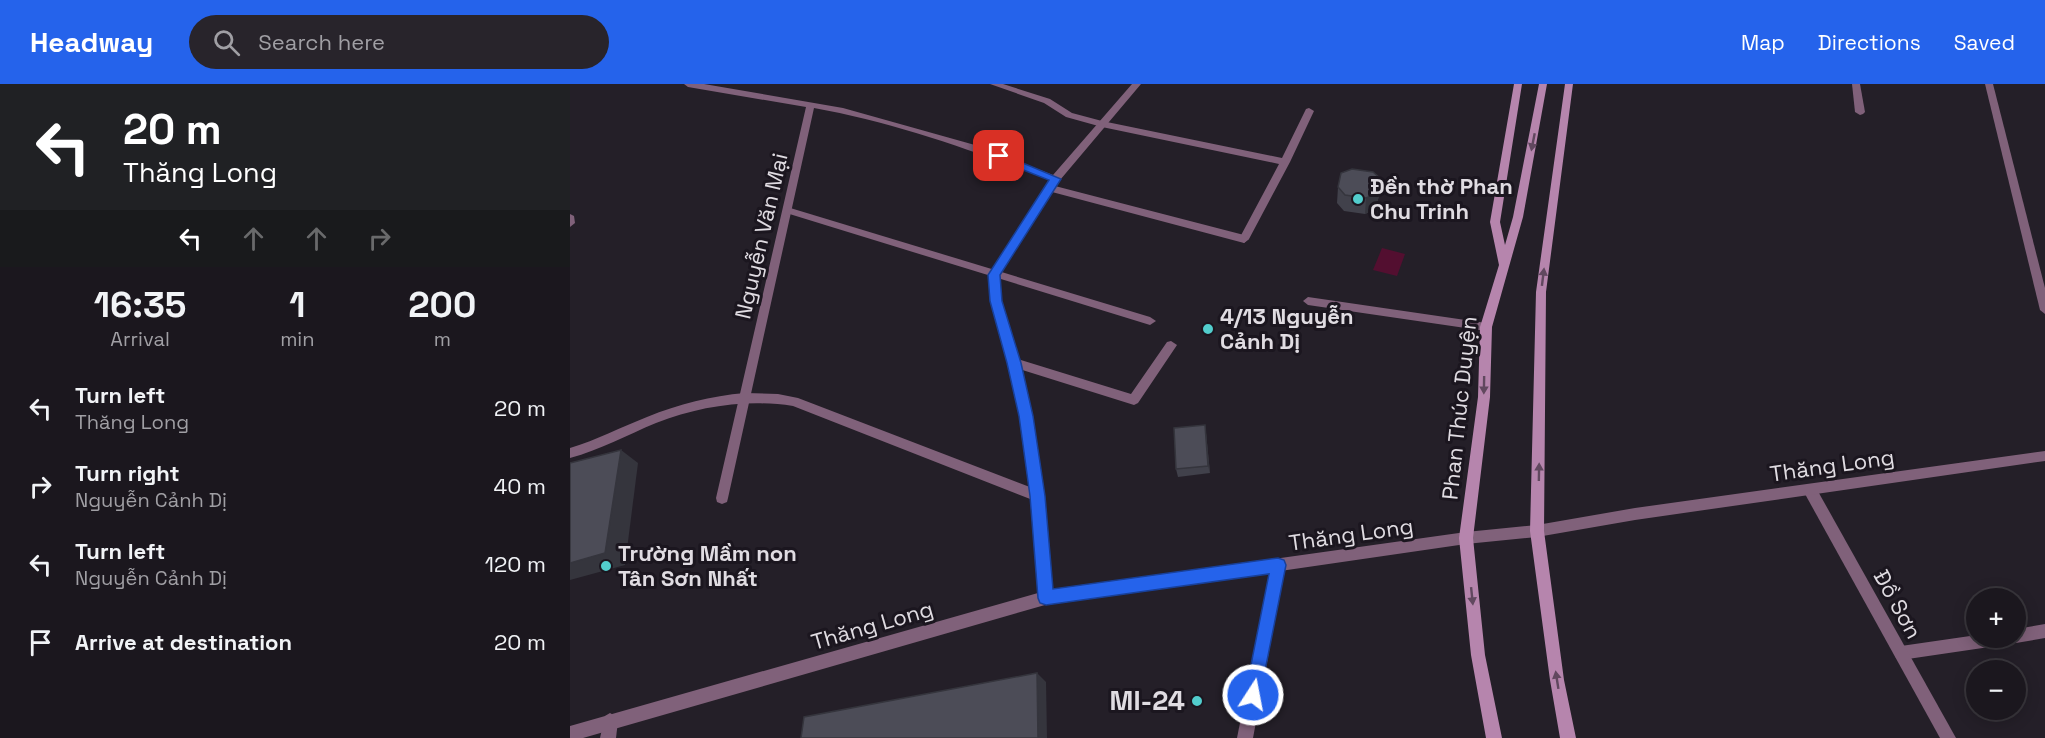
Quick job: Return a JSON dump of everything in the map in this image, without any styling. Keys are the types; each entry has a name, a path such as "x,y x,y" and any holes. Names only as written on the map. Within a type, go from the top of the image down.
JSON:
{"main road":[{"name":"Phan Thúc Duyện","path":"1494,738 1478,656 1466,538 1484,397 1486,327 1504,267 1495,222 1518,84"},
{"path":"1504,267 1518,217 1543,84"},
{"path":"1568,738 1557,680 1537,531 1541,291 1569,84"}],"street":[{"path":"688,84 840,110 979,149 1052,183 1244,239 1310,111"},
{"path":"1046,598 1038,496 1026,416 996,301 994,275 1052,183 1137,84"},
{"path":"1856,84 1860,112"},
{"path":"1989,84 2045,310"},
{"path":"999,85 1047,101 1069,115 1102,124 1285,162"},
{"name":"Nguyễn Văn Mại","path":"722,498 811,104"},
{"path":"787,210 1150,321"},
{"path":"570,218 570,223"},
{"path":"1308,301 1486,327"},
{"path":"1014,363 1134,400 1171,345"},
{"path":"570,453 665,415 744,398 775,397 794,401 1038,496"},
{"name":"Thăng Long","path":"570,734 1046,598 1466,538 1537,531 1635,514 2045,456"},
{"name":"Đồ Sơn","path":"1810,490 1948,738"},
{"path":"1245,738 1278,565"},
{"path":"2026,634 2045,631"},
{"path":"1901,653 1966,643"},
{"path":"608,738 610,721"}],"shaded area":[{"path":"1382,248 1405,254 1397,276 1373,270"}],"building":[{"path":"1352,169 1373,172 1381,179 1378,193 1366,198 1345,195 1338,187 1341,173"},
{"path":"1205,425 1208,466 1176,469 1174,428"},
{"path":"621,450 605,553 570,563 570,463"},
{"path":"1037,673 1038,738 801,738 804,717"}],"place":[{"name":"Đền thờ Phan Chu Trinh","path":"1358,199"},
{"name":"4/13 Nguyễn Cảnh Dị","path":"1208,329"},
{"name":"Trường Mầm non Tân Sơn Nhất","path":"606,566"},
{"name":"MI-24","path":"1197,701"}],"route":[{"path":"999,156 1055,179 994,275 996,301 1026,416 1038,496 1046,598 1278,565 1253,695"}]}
